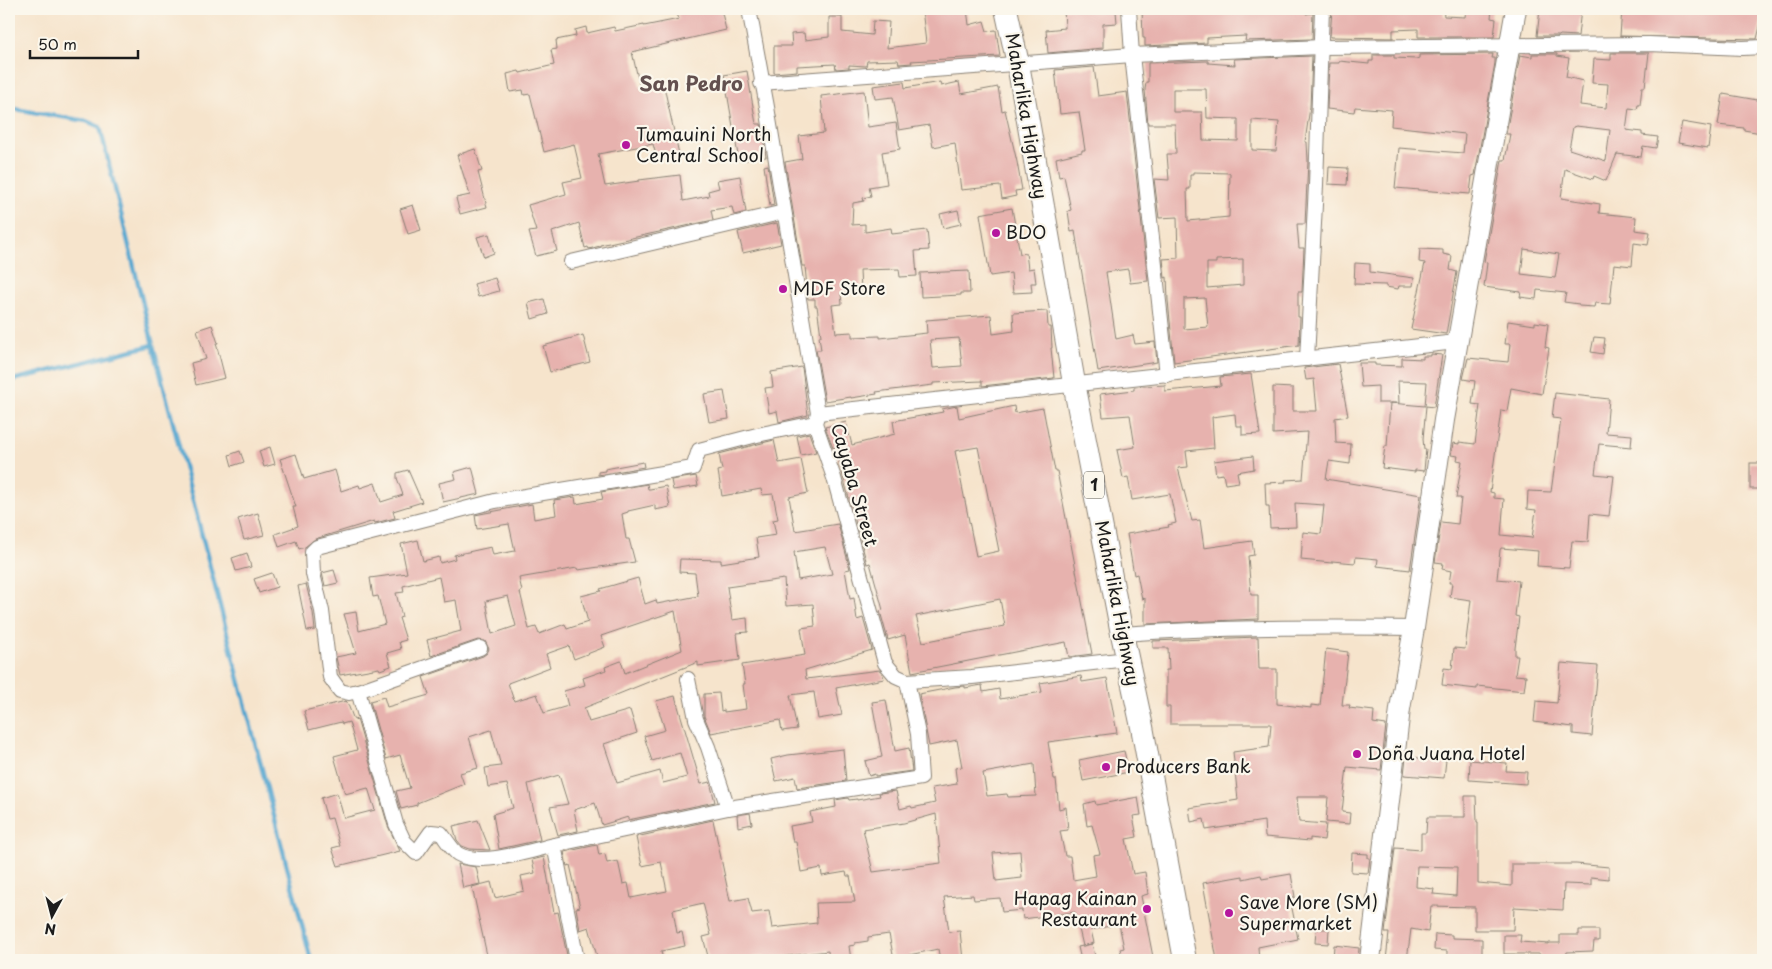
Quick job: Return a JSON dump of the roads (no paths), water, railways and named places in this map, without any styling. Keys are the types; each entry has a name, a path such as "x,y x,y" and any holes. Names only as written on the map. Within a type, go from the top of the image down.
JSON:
{"main road":[{"name":"Maharlika Highway","path":"1006,9 1018,64 1074,383 1122,634 1142,727 1185,960"}],"street":[{"name":"Cayaba Street","path":"748,9 767,107 817,418 885,664 896,676 907,681"},
{"path":"1129,9 1132,55 1167,375"},
{"path":"1306,359 1316,185 1322,9"},
{"path":"1370,960 1400,709 1414,628 1456,342 1516,9"},
{"path":"761,83 1132,55 1321,47 1649,44 1743,48 1763,47"},
{"path":"570,262 784,212"},
{"path":"480,648 349,693 340,691 330,677 322,611 313,574 312,552 317,548 495,501 693,468 699,450 817,418 1074,383 1167,375 1456,342"},
{"path":"1122,634 1295,626 1414,628"},
{"path":"358,690 396,824 404,842 416,853 431,832 441,833 456,853 474,858 506,857 728,808 921,778 918,734 907,681 972,677 1128,659"},
{"path":"688,679 696,718 708,747 728,808"},
{"path":"554,846 577,960"}],"waterway":[{"path":"9,108 86,121 100,127 153,345 311,960"},
{"path":"9,381 153,345"}],"place":[{"name":"Tumauini North Central School","path":"626,145"},
{"name":"BDO","path":"996,233"},
{"name":"MDF Store","path":"783,289"},
{"name":"Doña Juana Hotel","path":"1357,754"},
{"name":"Producers Bank","path":"1106,767"},
{"name":"Hapag Kainan Restaurant","path":"1147,909"},
{"name":"Save More (SM) Supermarket","path":"1229,913"}],"district":[{"name":"San Pedro","path":"691,84"}]}
